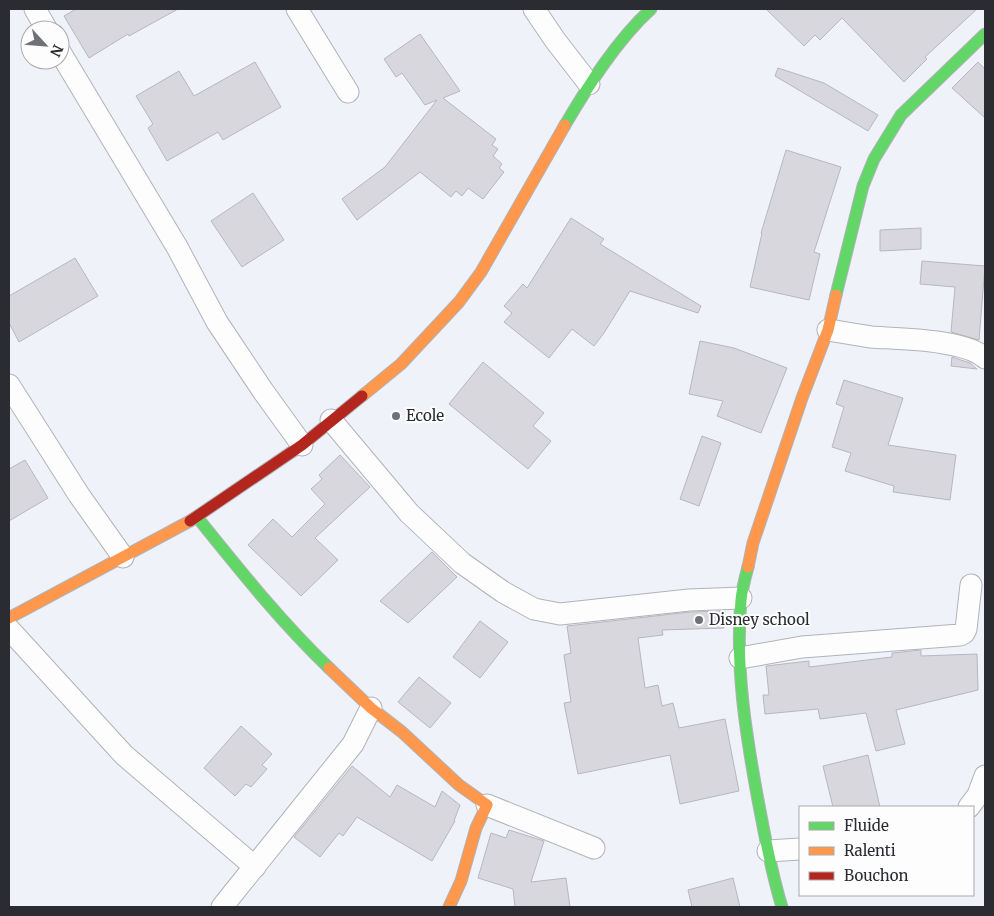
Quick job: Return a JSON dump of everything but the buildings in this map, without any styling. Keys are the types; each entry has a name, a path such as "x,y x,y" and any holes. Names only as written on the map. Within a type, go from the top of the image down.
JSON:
{"street":[{"path":"35,9 41,20"},
{"path":"296,9 348,92"},
{"path":"534,9 589,84"},
{"path":"9,618 196,517 302,445 400,364 459,302 481,272 589,84 640,19 651,9"},
{"path":"782,907 772,876 753,773 742,694 740,658 741,598 753,543 802,398 828,330 859,204 874,159 901,115 985,34"},
{"path":"70,69 177,247 217,322 302,445"},
{"path":"828,330 870,337 952,345 978,352 985,358"},
{"path":"9,385 78,495 123,557"},
{"path":"332,420 409,513 462,563 503,592 534,609 560,614 689,600 741,598"},
{"path":"196,517 267,604 305,645 371,708 402,732 459,785 487,805 594,848"},
{"path":"740,658 802,647 960,635 966,629 971,585"},
{"path":"9,628 124,754 256,867"},
{"path":"222,907 353,744 371,708"},
{"path":"970,806 978,795 985,776"},
{"path":"449,907 461,881 476,828 487,805"},
{"path":"768,851 799,849"}],"traffic: fast":[{"path":"565,125 593,79 615,49 638,21 651,9"},
{"path":"836,295 863,186 874,159 901,115 985,34"},
{"path":"197,517 277,613 329,668"},
{"path":"748,567 741,596 739,650 743,701 749,751 758,800 771,867 782,907"}],"traffic: slow":[{"path":"362,396 401,364 459,302 481,272 565,125"},
{"path":"748,567 753,543 802,398 828,330 836,295"},
{"path":"9,618 190,521"},
{"path":"329,668 371,708 402,732 459,785 487,805 476,828 461,881 449,907"}],"traffic: jam":[{"path":"190,521 302,445 362,396"}],"place":[{"name":"Ecole","path":"396,416"},
{"name":"Disney school","path":"699,620"}]}
